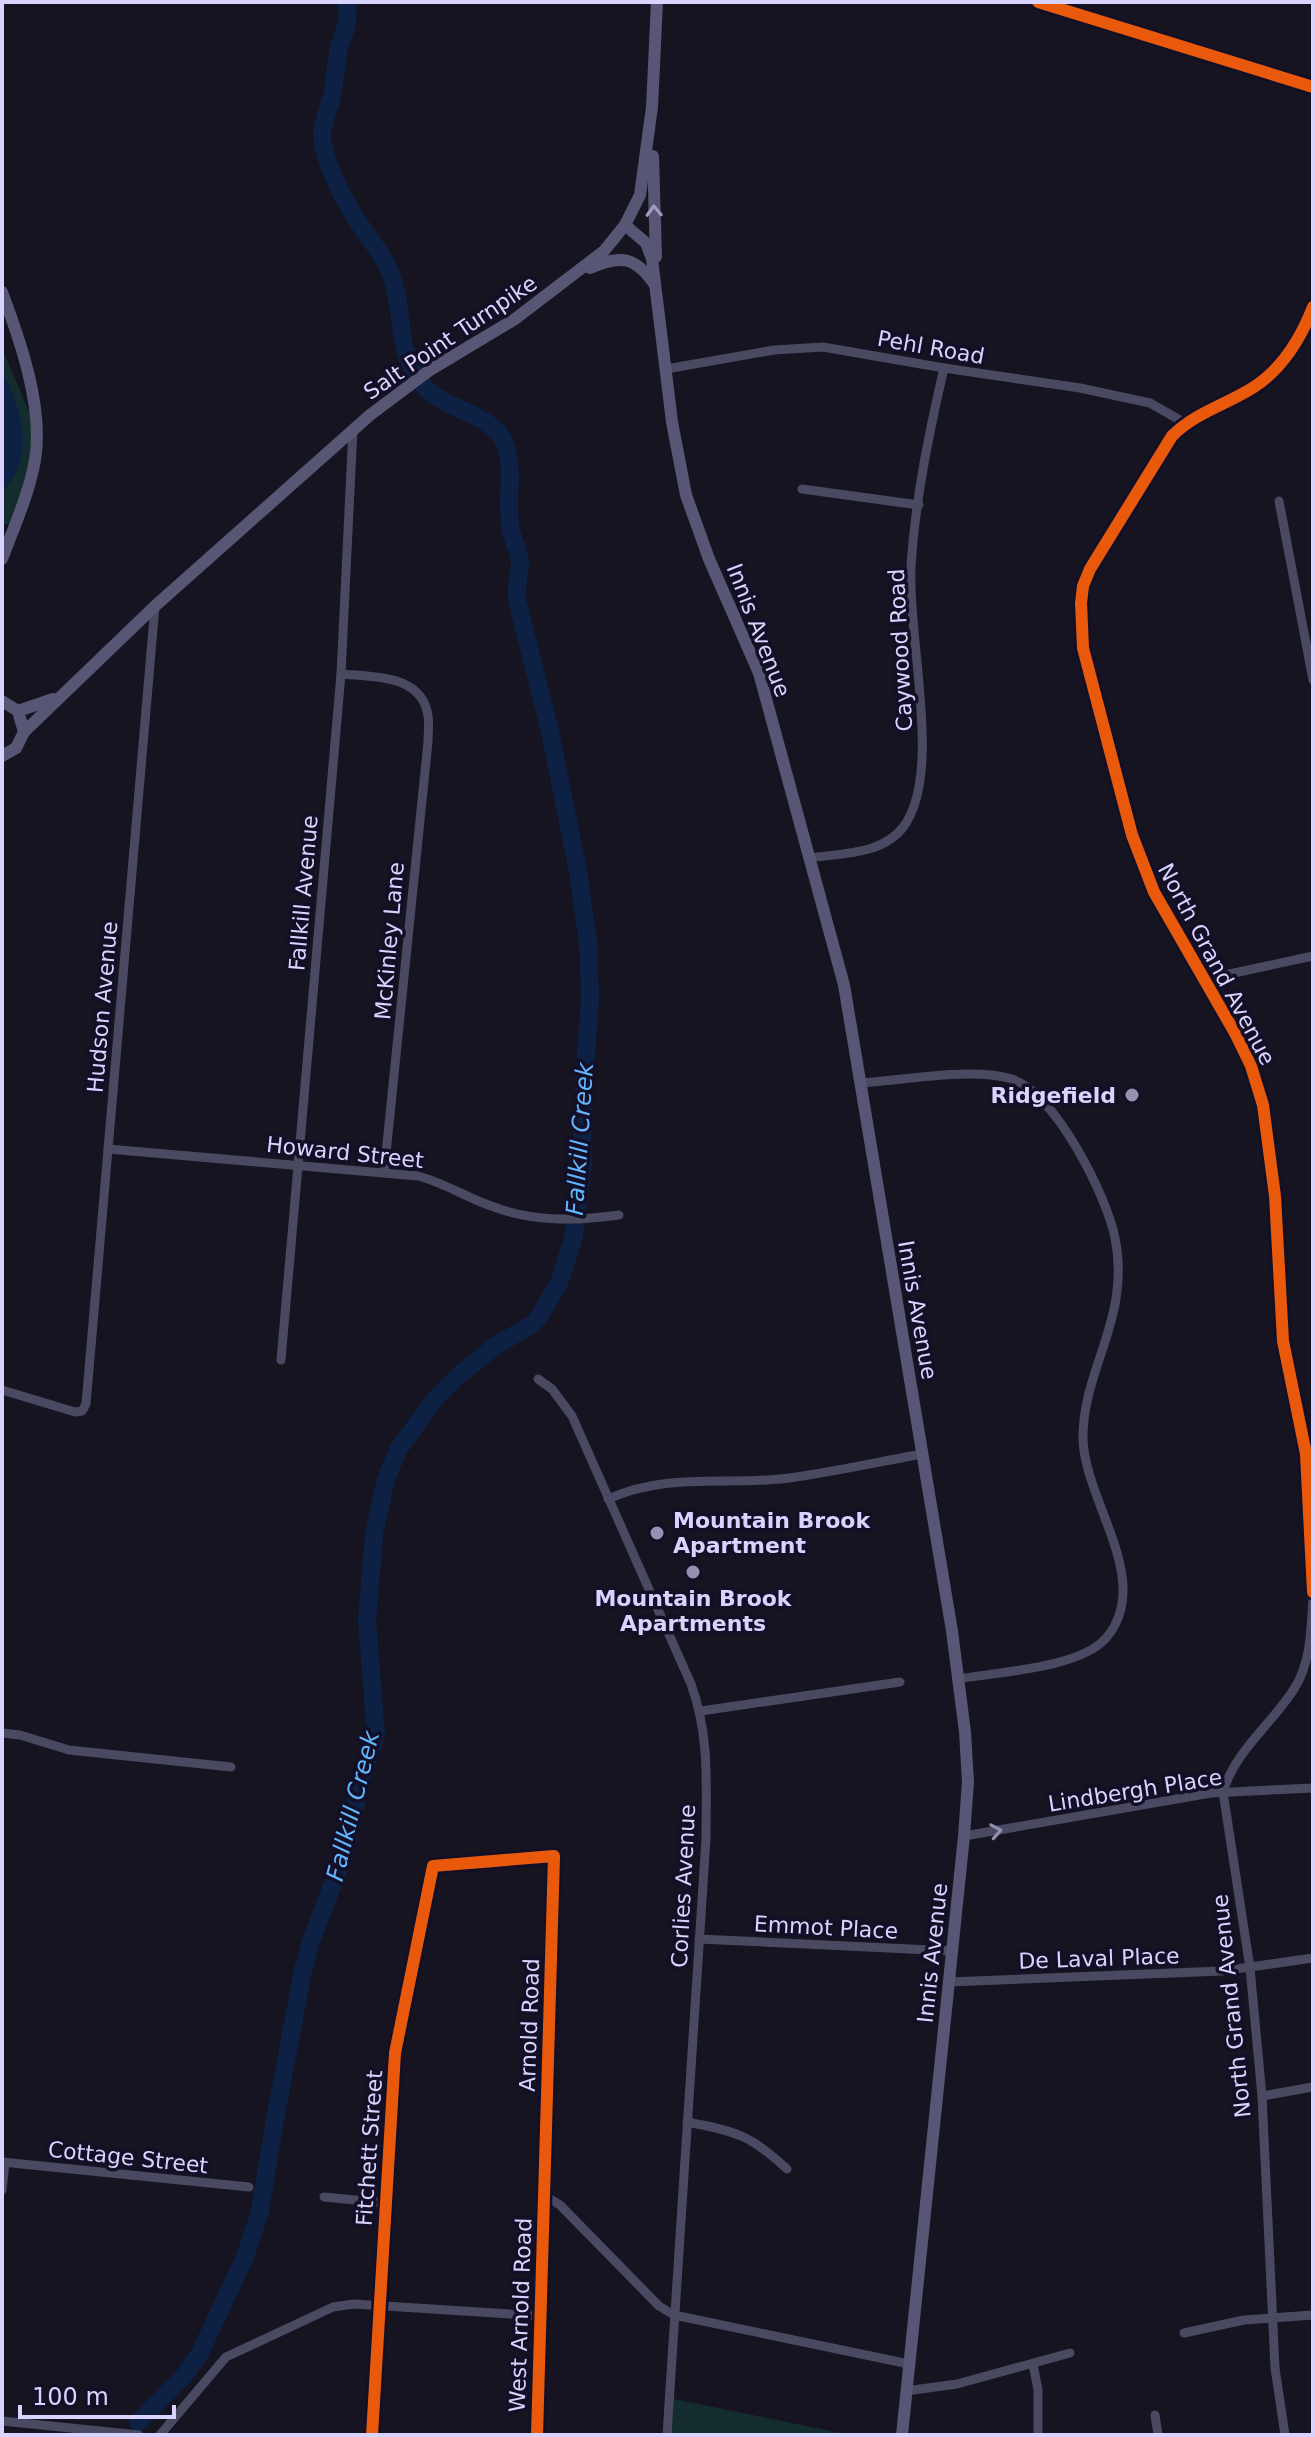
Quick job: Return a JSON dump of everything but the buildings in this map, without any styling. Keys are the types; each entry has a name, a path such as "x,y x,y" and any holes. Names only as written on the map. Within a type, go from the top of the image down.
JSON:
{"main road":[{"name":"Salt Point Turnpike","path":"2,756 16,748 24,732 56,698 353,429 430,370 515,319 604,251 625,225 640,195 652,107 657,2"},
{"path":"652,107 657,289"},
{"name":"Innis Avenue","path":"625,225 646,243 652,259 672,422 686,495 709,559 759,673 844,985 965,1732 968,1782 964,1836 902,2435"},
{"path":"576,274 603,262 622,259 636,263 657,289"},
{"path":"2,292 28,379 37,436 27,490 2,559"},
{"name":"Salt Point Turnpike","path":"18,711 56,698"},
{"path":"2,701 18,711 24,732"}],"street":[{"name":"North Grand Avenue","path":"1285,2435 1275,2368 1262,2096 1250,1968 1223,1792 1238,1759 1295,1687 1309,1651 1313,1595 1306,1454 1283,1341 1270,1140 1263,1105 1251,1066 1206,979 1154,892 1132,835 1092,689 1083,648 1081,612 1083,586 1090,569 1156,459 1185,423 1255,387 1276,369 1299,338 1313,307"},
{"name":"Pehl Road","path":"666,369 774,350 823,347 1080,388 1150,403 1185,423"},
{"name":"Caywood Road","path":"809,858 880,847 894,838 904,826 917,801 923,771 923,744 910,607 911,566 944,368"},
{"name":"Fallkill Avenue","path":"281,1360 341,674 353,429"},
{"path":"802,489 919,505"},
{"path":"1279,501 1313,680"},
{"name":"Hudson Avenue","path":"2,1390 75,1412 82,1411 86,1404 155,606"},
{"name":"McKinley Lane","path":"341,674 405,683 422,698 428,712 428,742 384,1173"},
{"path":"1206,979 1313,956"},
{"path":"861,1083 975,1075 1016,1080 1030,1088 1056,1117 1086,1165 1115,1237 1118,1260 1116,1299 1087,1394 1083,1441 1091,1484 1124,1575 1119,1613 1108,1636 1085,1655 958,1679"},
{"name":"Howard Street","path":"108,1149 418,1176 440,1182 491,1207 522,1216 585,1220 619,1215"},
{"name":"Corlies Avenue","path":"538,1379 563,1401 681,1662 701,1711 706,1743 706,1811 699,1939 667,2435"},
{"path":"608,1499 632,1488 658,1482 789,1478 922,1454"},
{"path":"701,1711 900,1682"},
{"path":"2,1733 20,1735 69,1750 231,1767"},
{"name":"Lindbergh Place","path":"964,1836 1223,1792 1313,1788"},
{"name":"Arnold Road","path":"433,1866 554,1856 544,2195"},
{"name":"Fitchett Street","path":"372,2435 397,2036 433,1866"},
{"name":"Emmot Place","path":"699,1939 952,1951"},
{"name":"De Laval Place","path":"949,1982 1250,1968 1313,1958"},
{"path":"1262,2096 1313,2087"},
{"path":"687,2122 733,2131 751,2139 787,2169"},
{"path":"2,2190 4,2162"},
{"name":"Cottage Street","path":"4,2162 249,2187"},
{"path":"544,2195 560,2205 584,2228 659,2306 674,2315 909,2364"},
{"name":"West Arnold Road","path":"537,2435 544,2195"},
{"path":"324,2197 386,2203"},
{"path":"160,2435 219,2363 234,2351 333,2307 354,2304 540,2316"},
{"path":"1184,2333 1244,2320 1313,2315"},
{"path":"906,2391 957,2384 1070,2353"},
{"path":"1033,2364 1038,2390 1038,2435"},
{"path":"1155,2415 1158,2435"},
{"path":"2,2421 90,2433 139,2435"}],"green space":[{"path":"2,348 30,414 35,459 15,523 2,525"},
{"path":"669,2398 851,2435 667,2435"}],"water":[{"path":"2,372 17,406 23,444 18,468 2,495"}],"waterway":[{"name":"Fallkill Creek","path":"138,2422 184,2376 200,2353 245,2257 260,2211 303,1970 344,1855 363,1773 376,1735 367,1621 374,1534 386,1479 398,1450 434,1400 495,1346 533,1324 541,1314 560,1281 574,1235 583,1163 582,1118 590,997 588,942 578,871 549,727 517,600 520,559 509,519 507,450 497,431 433,394 414,372 404,345 395,287 388,267 348,205 327,160 322,134 347,20 346,2"}],"cycle path":[{"path":"1038,2 1313,87"},
{"path":"1313,307 1297,341 1274,371 1254,387 1201,415 1172,436 1090,569 1083,586 1081,603 1083,648 1132,835 1154,892 1235,1033 1251,1066 1263,1105 1275,1196 1283,1341 1306,1454 1313,1592"},
{"path":"372,2435 395,2053 433,1866 554,1856 537,2435"}],"place":[{"name":"Ridgefield","path":"1132,1095"},
{"name":"Mountain Brook Apartment","path":"657,1533"},
{"name":"Mountain Brook Apartments","path":"693,1572"}]}
